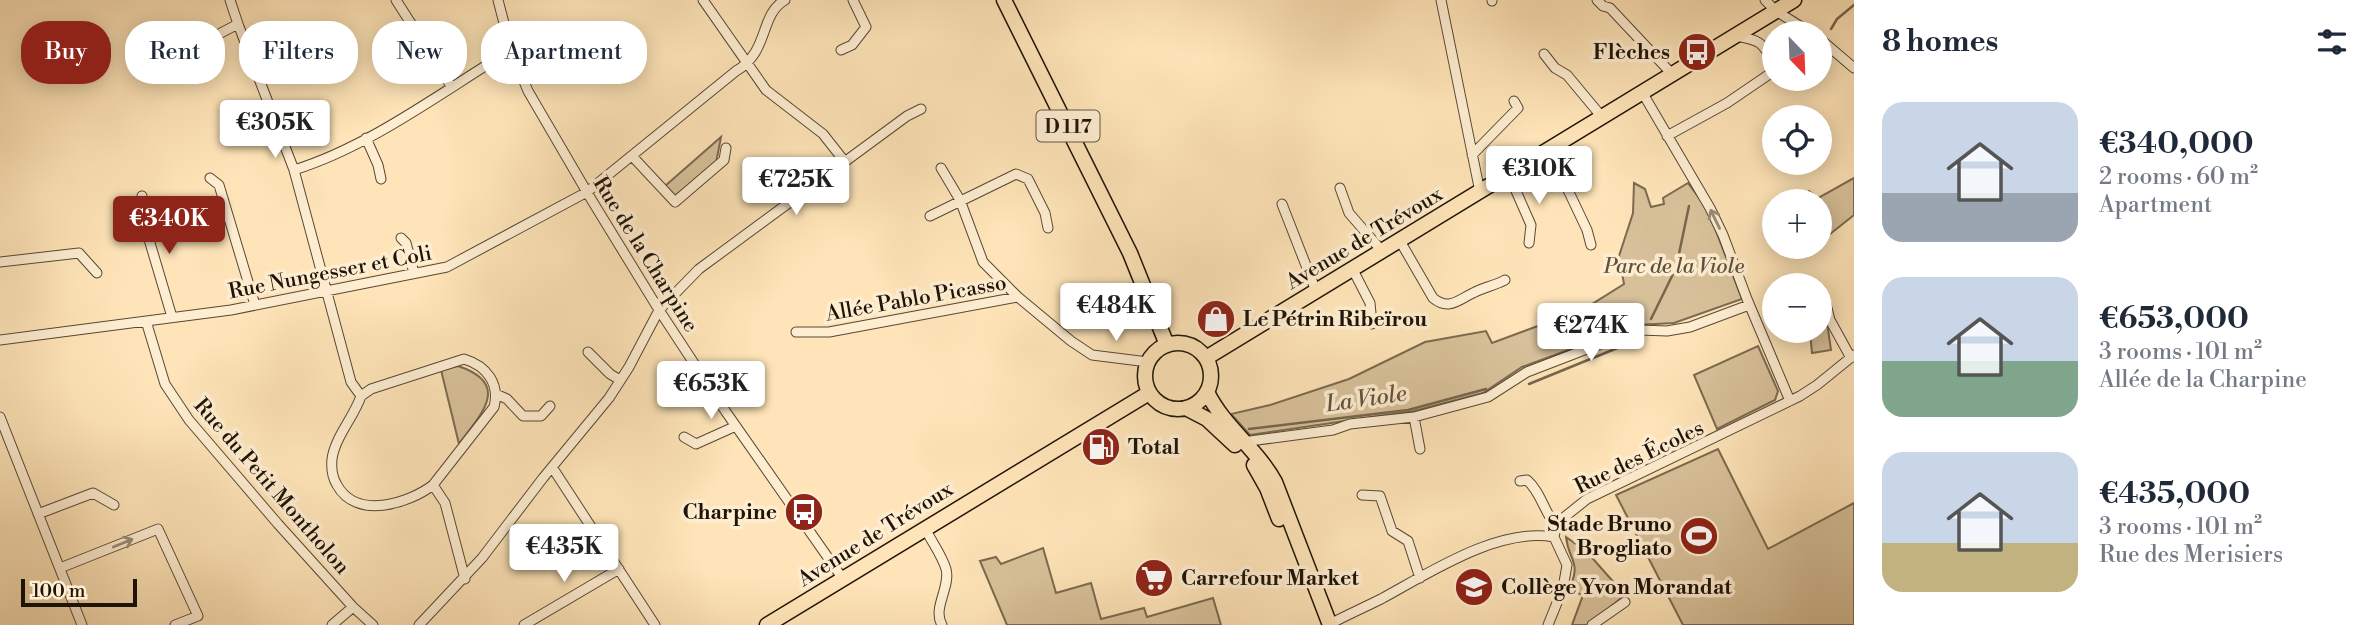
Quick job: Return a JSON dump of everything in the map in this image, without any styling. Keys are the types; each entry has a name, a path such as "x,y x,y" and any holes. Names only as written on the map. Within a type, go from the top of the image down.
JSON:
{"main road":[{"name":"D 117","path":"1004,0 1130,253 1167,345"},
{"name":"Avenue de Trévoux","path":"1206,359 1794,0"},
{"path":"1185,344 1200,352 1206,359 1211,375 1207,392 1195,405 1170,408 1161,405 1149,393 1145,377 1148,362 1159,349 1167,345 1185,344"},
{"path":"1207,392 1267,488 1327,624"},
{"name":"Avenue de Trévoux","path":"773,623 1149,393"},
{"path":"1186,408 1207,419 1243,447"}],"street":[{"path":"225,31 238,24 230,0"},
{"path":"397,0 451,86"},
{"name":"Rue de la Charpine","path":"498,0 503,21"},
{"path":"702,0 766,90 823,134 845,162"},
{"path":"746,65 756,54 776,5 785,0"},
{"path":"841,50 852,45 866,27 853,0"},
{"path":"1441,0 1480,192"},
{"path":"1597,0 1610,8 1672,74"},
{"path":"1765,0 1792,21"},
{"path":"1736,36 1762,43"},
{"path":"1832,49 1854,68"},
{"path":"1544,54 1555,68 1567,75 1602,117"},
{"name":"Rue Nungesser et Coli","path":"0,340 256,305 447,267 587,192 746,65"},
{"path":"294,170 366,138 481,68"},
{"path":"1667,136 1727,103 1762,79"},
{"path":"261,84 294,170 351,382 361,396"},
{"name":"Rue de la Charpine","path":"525,84 659,310 843,579"},
{"path":"1642,92 1723,235 1790,401"},
{"path":"1472,155 1518,108 1514,101"},
{"path":"419,625 465,579 609,398 659,310 699,269 907,116 921,109"},
{"path":"366,138 382,179"},
{"path":"632,156 675,202 724,160 726,148"},
{"path":"1549,150 1587,230 1591,245"},
{"path":"942,168 960,200 983,262 1018,297"},
{"path":"930,216 1016,174 1028,179 1045,212 1048,228"},
{"path":"1510,175 1531,225 1529,243"},
{"path":"209,178 219,185 256,305"},
{"path":"1340,188 1349,213 1382,251"},
{"path":"142,196 140,209 172,317"},
{"path":"1282,204 1316,290"},
{"path":"401,238 406,243 414,273"},
{"path":"1400,241 1433,298 1440,304 1455,304 1476,291 1492,288 1505,280"},
{"path":"0,262 79,253 97,272"},
{"path":"1353,270 1370,303 1372,324"},
{"name":"Allée Pablo Picasso","path":"796,332 829,332 1018,297 1092,355 1148,362"},
{"path":"1243,447 1250,441 1333,430 1350,424 1415,417 1488,397 1512,379 1527,372 1640,330 1667,331 1690,327 1749,305"},
{"name":"Rue du Petit Montholon","path":"146,321 165,384 189,420 353,607 373,625"},
{"path":"1832,323 1853,357"},
{"path":"588,352 620,380"},
{"name":"Rue des Écoles","path":"1556,526 1565,514 1587,499 1790,401 1817,385 1853,357"},
{"path":"464,359 483,369 495,385 496,394 494,407 433,485 423,492 392,503 373,506 360,505 339,489 331,471 334,448 361,396 371,389 464,359"},
{"path":"496,394 507,399 523,416 541,416 550,405"},
{"path":"0,417 82,625"},
{"path":"1415,417 1420,449"},
{"path":"684,437 696,444 736,426"},
{"path":"552,467 655,625"},
{"path":"1520,481 1527,480 1535,487 1556,526 1554,537 1567,565 1563,588 1548,625"},
{"path":"433,485 445,503 465,579"},
{"path":"38,514 93,493 114,505"},
{"path":"1362,495 1380,496 1392,531 1408,541 1420,578"},
{"path":"925,528 946,569 939,612 942,625"},
{"path":"60,568 158,529 198,616 175,625"},
{"path":"1327,624 1351,615 1457,559 1518,537 1554,537"},
{"path":"524,625 619,569"},
{"path":"1592,625 1625,602"},
{"path":"331,625 353,607"}],"green space":[{"path":"721,137 716,163 675,196 665,186"},
{"path":"1854,178 1854,215 1832,232 1832,190"},
{"name":"Parc de la Viole","path":"1634,183 1645,189 1651,207 1664,204 1663,198 1688,183 1708,210 1742,299 1674,323 1636,325 1522,367 1483,393 1414,411 1250,435 1231,414 1270,405 1349,379 1425,342 1486,331 1492,343 1584,309 1624,284 1619,256 1633,213"},
{"path":"1811,343 1830,343 1831,350 1812,353"},
{"path":"1758,346 1778,391 1775,400 1717,429 1694,375"},
{"path":"458,366 474,373 484,382 488,391 483,411 459,444 441,370"},
{"name":"Stade Bruno Brogliato","path":"1718,449 1768,549 1854,503 1854,625 1683,625 1616,495"},
{"path":"1566,537 1587,552 1625,595 1588,625 1572,625 1583,595 1569,590 1575,567"},
{"path":"1043,548 1056,593 1091,583 1101,619 1144,608 1147,617 1213,598 1221,625 1007,625 980,561 996,557 1001,564"}],"waterway":[{"name":"La Viole","path":"1832,27 1837,19 1854,5"},
{"name":"La Viole","path":"1651,319 1676,268 1689,206"},
{"name":"La Viole","path":"1529,384 1637,340"},
{"name":"La Viole","path":"1249,429 1408,410 1486,389"}],"place":[{"name":"Flèches","path":"1697,52"},
{"name":"Le Pétrin Ribeïrou","path":"1216,319"},
{"name":"Total","path":"1101,447"},
{"name":"Charpine","path":"804,512"},
{"name":"Stade Bruno Brogliato","path":"1699,536"},
{"name":"Carrefour Market","path":"1154,578"},
{"name":"Collège Yvon Morandat","path":"1474,587"}]}
